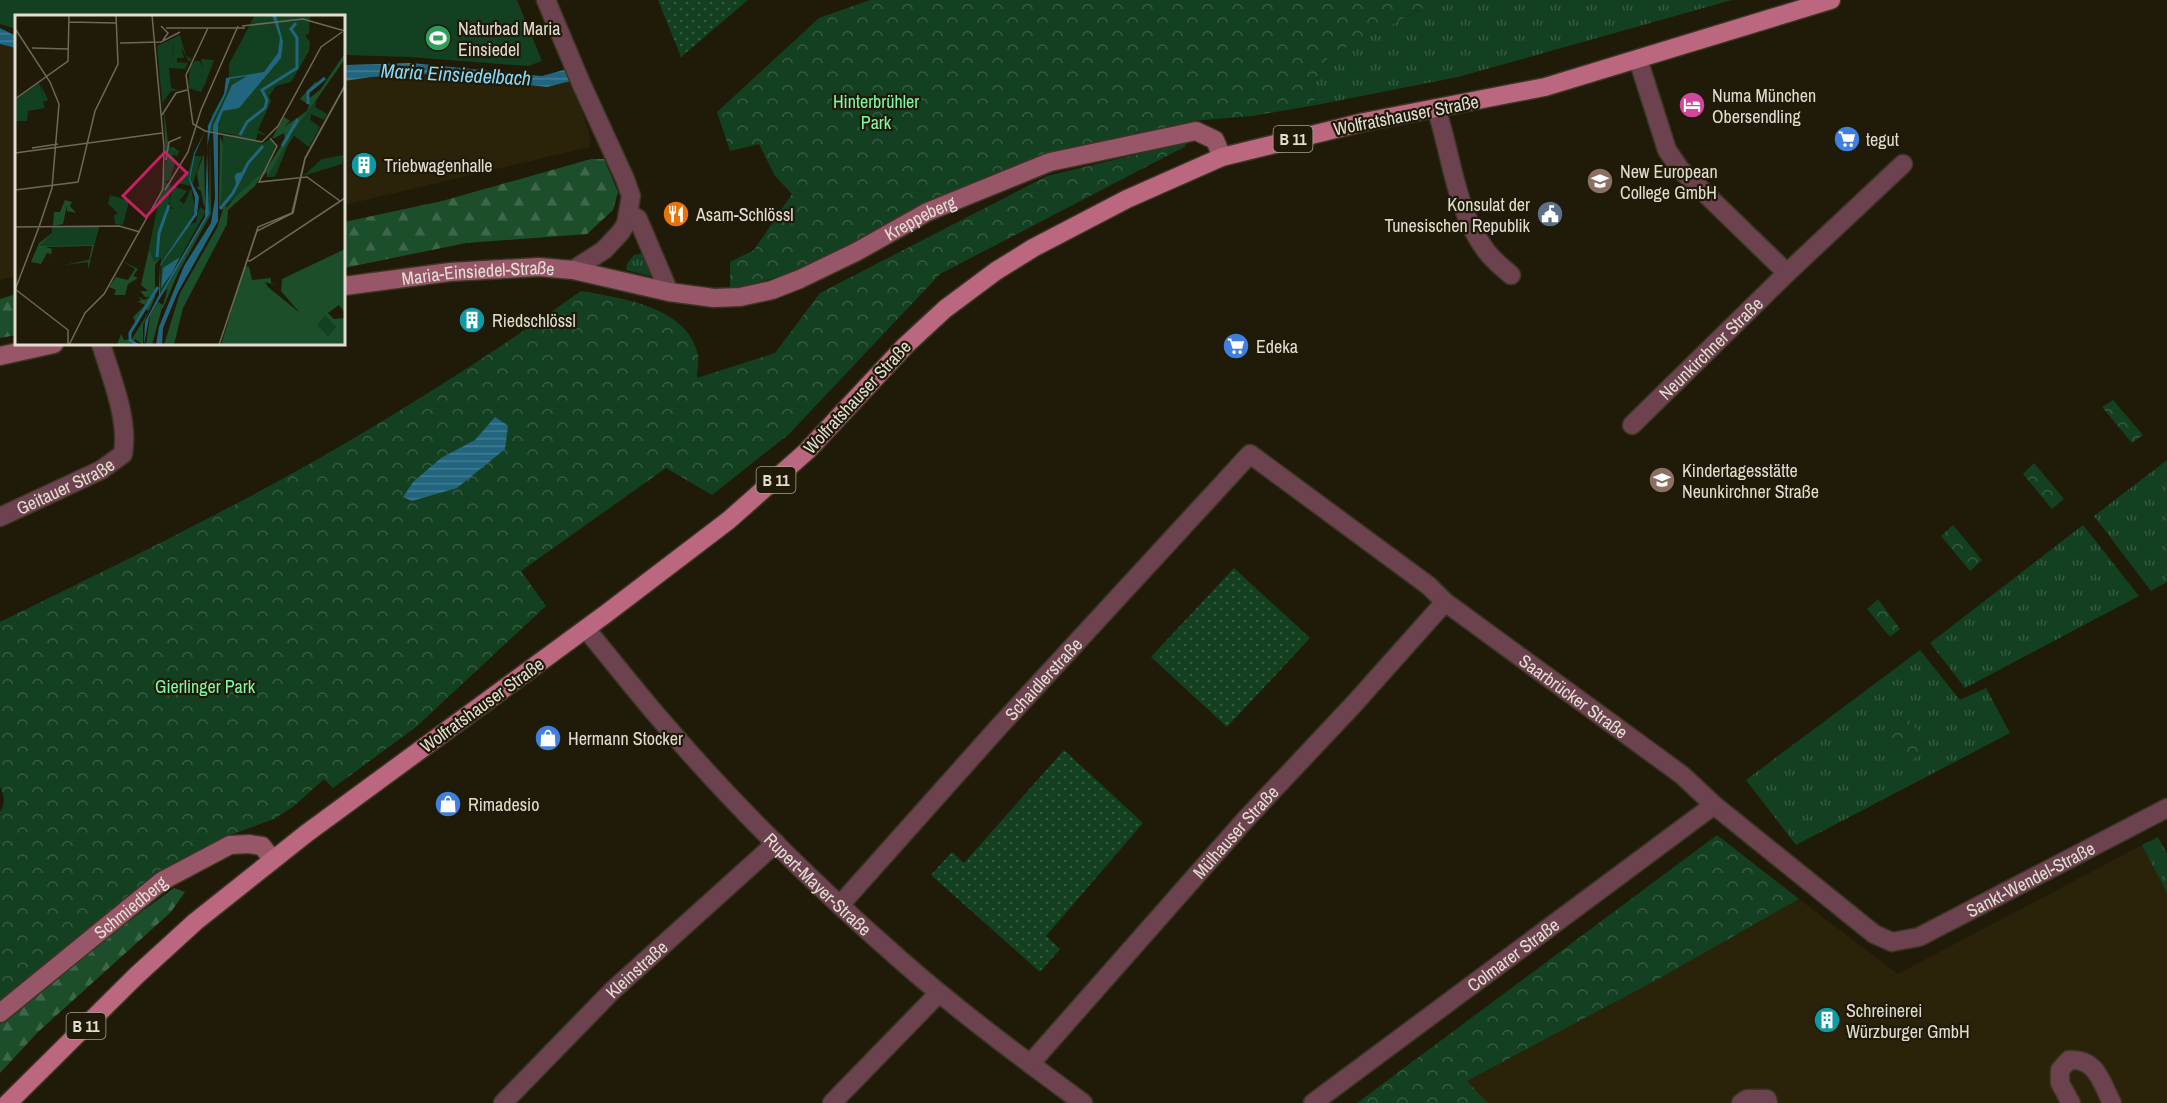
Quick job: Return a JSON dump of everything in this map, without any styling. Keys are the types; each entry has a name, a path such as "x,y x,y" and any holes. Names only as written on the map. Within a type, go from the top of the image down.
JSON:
{"main road":[{"name":"Wolfratshauser Straße","path":"8,1103 195,922 273,860 681,558 807,451 905,346 945,309 987,277 1043,243 1127,199 1222,157 1364,122 1545,87 1831,0"}],"street":[{"path":"546,0 582,87 626,179 631,196 627,224 604,250 573,270"},
{"path":"1638,59 1667,150 1680,169 1788,273"},
{"path":"1436,108 1443,126 1456,189 1475,233 1488,253 1511,275"},
{"name":"Kreppeberg","path":"612,279 714,298 740,297 772,290 801,279 856,252 927,212 1050,162 1196,131 1215,140 1222,157"},
{"name":"Neunkirchner Straße","path":"1632,425 1903,164"},
{"path":"629,213 638,219 678,292"},
{"name":"Maria-Einsiedel-Straße","path":"345,286 450,272 539,267 573,270 612,279"},
{"path":"0,356 50,345"},
{"name":"Geitauer Straße","path":"0,517 101,470 123,454 126,438 101,345"},
{"name":"Saarbrücker Straße","path":"1250,454 1429,586 1445,602 1682,775 1714,805 1874,934 1892,942"},
{"name":"Schaidlerstraße","path":"840,905 996,730 1250,454"},
{"name":"Mülhauser Straße","path":"1030,1064 1245,820 1354,704 1445,602"},
{"name":"Rupert-Mayer-Straße","path":"586,628 667,726 776,843 840,905 939,993 1083,1103"},
{"name":"Colmarer Straße","path":"1313,1103 1714,805"},
{"name":"Sankt-Wendel-Straße","path":"1892,942 1919,938 2167,807"},
{"name":"Kleinstraße","path":"503,1103 612,991 776,843"},
{"name":"Schmiedberg","path":"0,1013 162,881 230,845 262,846 273,860"},
{"path":"832,1103 939,993"},
{"path":"2071,1103 2060,1083 2060,1070 2069,1060 2082,1059 2093,1066 2112,1103"},
{"path":"1741,1103 1747,1099 1767,1099 1768,1103"}],"shaded area":[{"path":"0,44 15,48 15,276 0,280"},
{"path":"428,74 547,87 571,81 589,132 590,147 345,205 345,81"},
{"path":"2142,845 2167,893 2167,1103 1488,1103 1467,1081 1662,977 1799,899 1898,974"}],"green space":[{"name":"Naturbad Maria Einsiedel","path":"0,0 517,0 542,61 528,66 410,57 345,55 345,15 15,15 15,29 0,24"},
{"path":"658,0 748,0 681,57"},
{"name":"Hinterbrühler Park","path":"870,0 1439,0 1328,57 1312,86 1316,105 1252,116 1192,121 1057,153 859,240 800,270 730,291 730,262 754,250 792,194 775,176 759,144 730,151 717,112 819,18"},
{"path":"1439,0 1732,0 1458,77 1316,105 1312,86 1328,57"},
{"name":"Gierlinger Park","path":"1184,143 1186,146 940,274 789,434 712,495 666,468 521,571 546,606 416,727 333,788 324,779 294,806 274,819 222,838 157,875 0,1001 0,812 4,799 0,786 0,622 180,533 313,462 442,384 581,291 615,297 651,308 681,326 692,339 698,355 697,378 775,353 820,293 1047,176"},
{"path":"591,159 604,159 618,192 613,210 587,234 466,243 345,268 345,222 442,201"},
{"path":"643,253 652,271 650,276 626,270 627,264 634,255"},
{"path":"15,294 15,335 0,338 0,299"},
{"path":"2113,400 2143,435 2132,443 2102,407"},
{"path":"2167,460 2167,582 2151,591 2094,516"},
{"path":"2034,463 2064,499 2052,509 2023,474"},
{"path":"1953,525 1982,560 1970,571 1941,536"},
{"path":"2083,525 2139,596 1965,688 1930,643"},
{"path":"1234,568 1310,638 1227,727 1151,657"},
{"path":"1878,599 1900,629 1890,637 1867,609"},
{"path":"1920,650 1960,700 1986,688 2010,733 1796,845 1746,780"},
{"path":"1907,717 1929,745 1908,764 1884,736"},
{"path":"1064,750 1143,823 1046,936 1060,949 1040,972 931,875 952,852 964,863"},
{"path":"1717,835 1799,899 1662,977 1467,1081 1488,1103 1357,1103"},
{"path":"2158,837 2167,854 2167,893 2142,845"},
{"path":"174,888 185,892 171,912 38,1032 0,1073 0,1024 103,940"}],"water":[{"path":"0,28 15,36 15,48 0,44"},
{"name":"Maria Einsiedelbach","path":"411,63 542,76 567,69 571,81 547,87 428,74 345,81 345,65"},
{"path":"495,417 508,426 505,449 457,488 412,501 403,497 413,482 441,458 475,440"}],"place":[{"name":"Naturbad Maria Einsiedel","path":"438,38"},
{"name":"Numa München Obersendling","path":"1692,105"},
{"name":"tegut","path":"1847,139"},
{"name":"Triebwagenhalle","path":"364,165"},
{"name":"New European College GmbH","path":"1600,181"},
{"name":"Asam-Schlössl","path":"676,214"},
{"name":"Konsulat der Tunesischen Republik","path":"1550,214"},
{"name":"Riedschlössl","path":"472,320"},
{"name":"Edeka","path":"1236,346"},
{"name":"Kindertagesstätte Neunkirchner Straße","path":"1662,480"},
{"name":"Hermann Stocker","path":"548,738"},
{"name":"Rimadesio","path":"448,804"},
{"name":"Schreinerei Würzburger GmbH","path":"1827,1020"}]}
